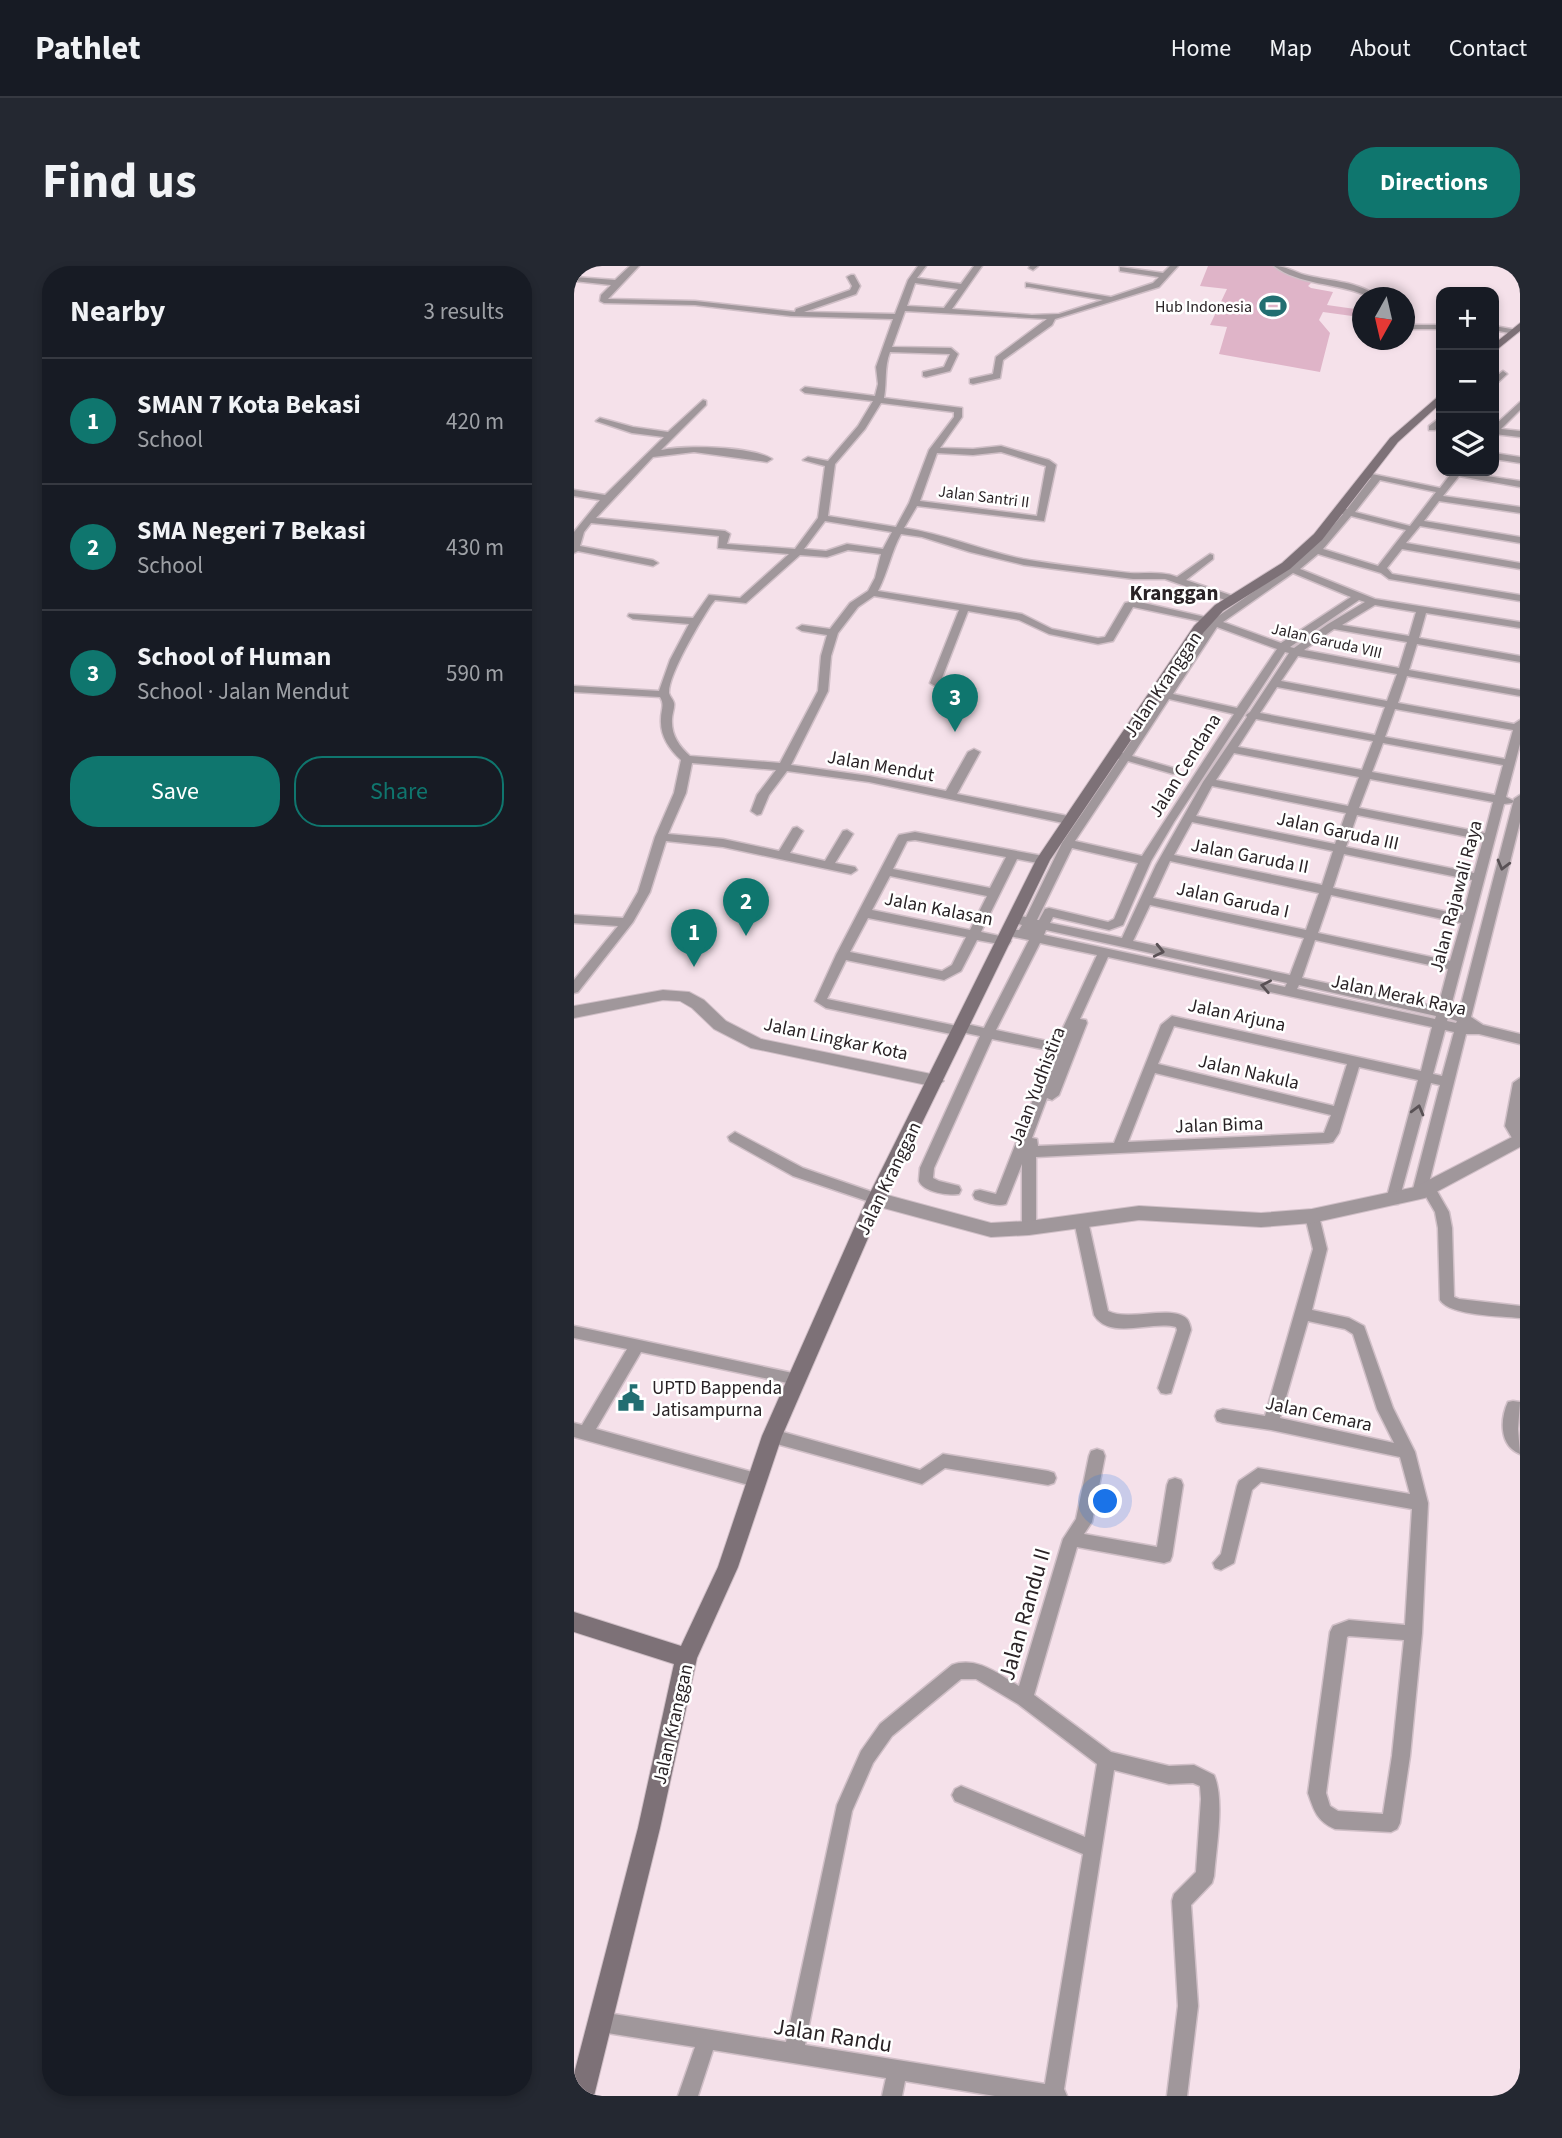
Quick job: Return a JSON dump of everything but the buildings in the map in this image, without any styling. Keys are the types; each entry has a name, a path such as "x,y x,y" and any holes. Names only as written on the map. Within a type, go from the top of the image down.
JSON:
{"main road":[{"path":"1499,345 1518,329"},
{"name":"Jalan Kranggan","path":"581,2096 649,1828 686,1658 728,1567 772,1436 876,1199 962,1030 1022,931 1043,860 1068,820 1120,756 1210,622 1232,599 1289,568 1344,512 1394,440 1436,402"},
{"path":"574,1622 686,1658"}],"street":[{"path":"635,266 605,295 604,301 695,303 791,314 946,311 1052,317 1069,315 1156,285 1174,266"},
{"path":"574,989 627,922 644,892 661,837 680,793 687,759 669,741 665,717 669,705 664,694 667,679 694,621 710,598 742,601 797,552 823,518 830,464 862,427 879,398 882,384 880,368 886,349 912,280 922,266"},
{"path":"946,311 978,266"},
{"path":"1278,266 1297,275 1352,287"},
{"path":"1123,269 1165,276"},
{"path":"791,314 853,292 856,286 850,277"},
{"path":"574,279 617,283"},
{"path":"912,280 963,287"},
{"path":"1029,285 1109,299"},
{"path":"973,381 997,376 999,359 1049,323 1052,317"},
{"path":"1415,327 1436,327"},
{"path":"1499,328 1518,329"},
{"path":"886,349 951,351 954,354 947,369 926,374"},
{"path":"1499,378 1503,374"},
{"path":"757,811 763,795 784,767 823,691 827,656 833,634 854,605 872,593 880,578 886,552 914,503 934,450 958,417 959,410 805,390"},
{"path":"653,563 575,549 579,532 607,498 703,403"},
{"path":"1499,426 1516,411"},
{"path":"600,421 632,430 669,435"},
{"path":"1433,428 1436,425"},
{"path":"1499,432 1520,434"},
{"name":"Jalan Santri II","path":"914,503 1041,519 1051,466 1046,462 1001,449 973,452 934,450"},
{"path":"649,456 666,450 711,450 767,459"},
{"path":"1499,457 1520,460"},
{"path":"808,460 830,464"},
{"path":"1372,475 1441,494 1520,510"},
{"path":"1384,571 1382,568 1454,476"},
{"path":"1478,476 1520,484"},
{"path":"574,493 607,498"},
{"path":"954,1190 931,1184 926,1180 926,1174 988,1034 1022,931 1068,844 1120,756 1165,695 1210,622 1316,550 1344,512 1414,526 1520,540"},
{"path":"823,518 924,534 973,550 1024,562 1076,566 1133,576 1166,576 1232,599"},
{"path":"589,520 725,534 721,546 827,554 847,547 886,552"},
{"path":"1399,545 1520,566"},
{"path":"1316,550 1384,571 1389,576 1520,598"},
{"path":"1179,580 1210,557"},
{"path":"1289,568 1373,602 1520,625"},
{"path":"872,593 964,609 935,683"},
{"name":"Jalan Cendana","path":"1022,931 1049,912 1108,926 1117,923 1145,861 1239,712 1289,650 1357,597"},
{"path":"1126,943 1167,857 1209,782 1273,683 1289,650 1373,602"},
{"name":"Jalan Garuda VIII","path":"964,609 1022,617 1049,631 1104,640 1109,639 1131,604 1210,622 1289,650 1520,693"},
{"path":"1292,986 1312,935 1325,888 1422,610"},
{"path":"634,616 694,621"},
{"path":"1332,626 1520,659"},
{"path":"802,628 833,634"},
{"path":"1273,683 1519,726"},
{"path":"574,689 664,694"},
{"path":"1165,695 1239,712"},
{"path":"1251,715 1509,763"},
{"name":"Jalan Rajawali Raya","path":"1392,1200 1519,726"},
{"path":"1231,749 1500,799 1520,800 1462,1023 1424,1191"},
{"path":"950,796 974,752"},
{"path":"1120,756 1172,771"},
{"name":"Jalan Mendut","path":"687,759 784,767 1068,820"},
{"path":"1209,782 1490,838"},
{"name":"Jalan Garuda III","path":"1190,818 1479,878"},
{"path":"782,856 797,831"},
{"path":"828,865 847,834"},
{"path":"1043,860 910,836 903,838 821,997 822,1002 1060,1048"},
{"path":"661,837 723,844 851,870"},
{"path":"1068,844 1145,861"},
{"path":"842,955 944,976 957,968 1013,854"},
{"name":"Jalan Garuda II","path":"1167,857 1468,920"},
{"path":"886,871 993,893"},
{"name":"Jalan Garuda I","path":"1146,900 1456,966"},
{"name":"Jalan Kalasan","path":"865,913 974,934 1022,931"},
{"path":"574,919 627,922"},
{"name":"Jalan Merak Raya","path":"1022,931 1126,943 1292,986 1442,1018 1520,1039"},
{"name":"Jalan Merak Raya","path":"1022,931 1104,959 1292,986"},
{"path":"979,1195 1001,1200 1060,1048 1104,959"},
{"name":"Jalan Yudhistira","path":"1029,1228 1029,1152 1104,959"},
{"name":"Jalan Lingkar Kota","path":"574,1012 663,995 682,996 698,1004 720,1025 757,1044 936,1081"},
{"name":"Jalan Arjuna","path":"1119,1147 1167,1026 1177,1020 1448,1082"},
{"name":"Jalan Bima","path":"1029,1152 1321,1139 1331,1136 1355,1060"},
{"name":"Jalan Nakula","path":"1150,1067 1339,1112"},
{"path":"735,1138 799,1172 876,1199 991,1230 1029,1228 1139,1213 1261,1220 1312,1216 1424,1191 1520,1139 1512,1126 1520,1083"},
{"path":"1424,1191 1442,1212 1445,1228 1445,1296 1451,1304 1520,1312"},
{"path":"1271,1423 1320,1249 1312,1216"},
{"path":"1081,1221 1101,1315 1115,1322 1174,1319 1182,1323 1184,1330 1166,1388"},
{"path":"1303,1314 1349,1324 1359,1330 1385,1409 1407,1452 1420,1503 1413,1633 1401,1756 1391,1823 1335,1821 1323,1812 1317,1793 1339,1632 1349,1628 1413,1633"},
{"path":"574,1332 797,1379"},
{"path":"637,1346 579,1432 756,1480"},
{"path":"1520,1408 1513,1408 1509,1430 1513,1441 1520,1447"},
{"name":"Jalan Cemara","path":"1223,1416 1271,1423 1407,1452"},
{"path":"772,1436 922,1477 943,1461 1048,1479"},
{"path":"1071,1539 1084,1522 1097,1455"},
{"path":"1221,1563 1228,1558 1245,1486 1258,1475 1420,1503"},
{"name":"Jalan Randu II","path":"793,2054 843,1811 867,1757 886,1730 958,1671 978,1671 1024,1698 1071,1539 1164,1556 1175,1485"},
{"path":"1024,1698 1107,1760 1169,1775 1194,1774 1208,1781 1210,1799 1205,1876 1181,1901 1188,2006 1177,2096"},
{"path":"1055,2096 1107,1760"},
{"path":"961,1795 1094,1850"},
{"name":"Jalan Randu","path":"601,2022 1055,2096"},
{"path":"688,2096 707,2040"},
{"path":"892,2096 897,2071"}],"shaded area":[{"name":"Hub Indonesia","path":"1208,266 1274,266 1295,277 1313,281 1308,286 1311,288 1333,292 1327,305 1352,309 1352,316 1323,312 1319,320 1330,333 1320,372 1219,354 1227,327 1210,325 1227,289 1200,286"}],"place":[{"name":"Hub Indonesia","path":"1273,306"},
{"name":"School of Human","path":"955,732"},
{"name":"SMA Negeri 7 Bekasi","path":"746,936"},
{"name":"SMAN 7 Kota Bekasi","path":"694,967"},
{"name":"UPTD Bappenda Jatisampurna","path":"631,1398"}],"district":[{"name":"Kranggan","path":"1174,593"}]}
